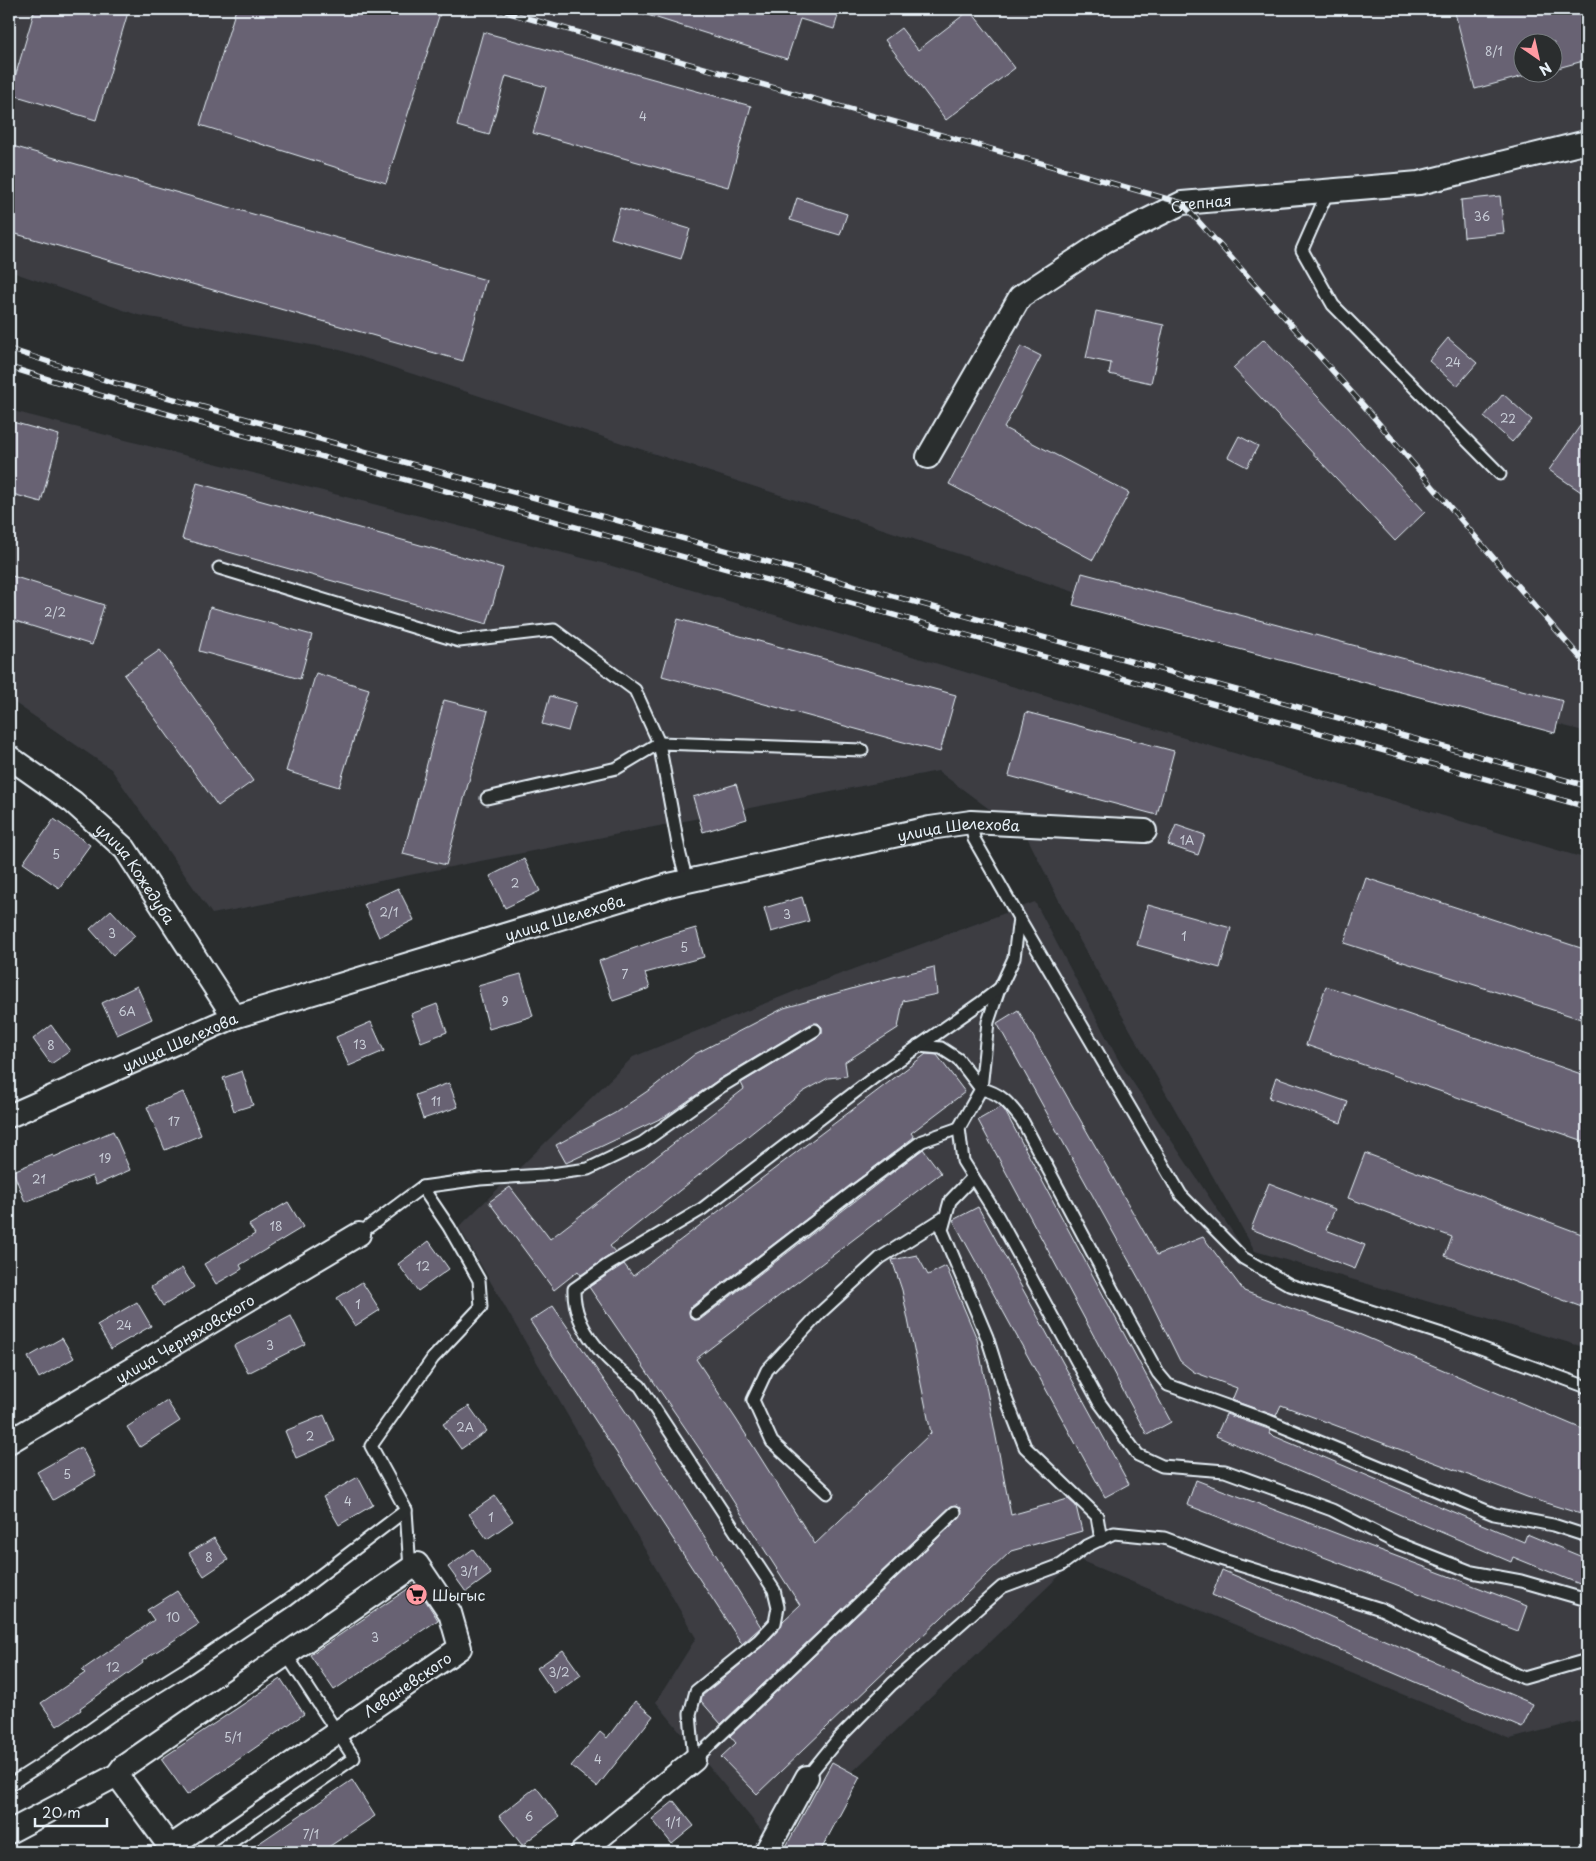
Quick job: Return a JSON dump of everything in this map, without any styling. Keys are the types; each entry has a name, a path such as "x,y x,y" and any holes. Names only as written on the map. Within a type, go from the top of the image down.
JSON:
{"street":[{"name":"Степная","path":"928,457 1020,297 1104,241 1182,203 1419,183 1587,142"},
{"name":"улица Кожедуба","path":"9,757 73,802 125,849 234,1017"},
{"name":"улица Шелехова","path":"9,1116 234,1017 669,885 930,828 971,822 1145,831"},
{"name":"улица Черняховского","path":"9,1442 359,1234"},
{"name":"Леваневского","path":"117,1775 173,1850 337,1732 460,1648 450,1613 417,1564 410,1568"},
{"path":"9,1832 117,1775 123,1767 410,1568"},
{"path":"582,1852 694,1760"},
{"path":"766,1852 807,1777"}],"lane":[{"path":"1328,191 1302,250 1333,305 1500,474"},
{"path":"219,568 459,640 554,630 635,690 659,743 680,855 687,881"},
{"path":"487,798 617,768 659,743 862,750"},
{"path":"971,822 974,839 1181,1195 1243,1258 1290,1284 1451,1337 1587,1387"},
{"path":"1019,918 1014,958 1000,988 988,1022 981,1089 959,1128 963,1161 998,1217 1099,1402 1138,1455 1162,1466 1225,1471 1332,1510 1395,1542 1472,1572 1521,1581 1587,1600"},
{"path":"694,1760 690,1714 696,1690 759,1640 774,1623 778,1607 774,1590 640,1386 620,1371 597,1347 580,1323 574,1300 574,1289 608,1265 702,1209 876,1076 1000,988"},
{"path":"359,1234 422,1187 543,1175 588,1168 642,1143 722,1086 815,1030"},
{"path":"918,1046 941,1048 958,1059 981,1089 993,1091 1009,1103 1023,1122 1139,1338 1158,1372 1168,1385 1269,1421 1494,1514 1553,1526 1587,1536"},
{"path":"696,1313 852,1192 922,1142 959,1128"},
{"path":"973,1177 950,1201 942,1230 987,1338 1007,1401 1025,1447 1097,1516 1101,1540"},
{"path":"410,1568 406,1510 371,1446 434,1358 482,1307 478,1280 449,1227 422,1187"},
{"path":"827,1492 772,1442 753,1400 767,1370 820,1313 880,1258 945,1217"},
{"path":"9,1785 110,1716 187,1668 288,1600 406,1510"},
{"path":"694,1760 955,1512"},
{"path":"807,1777 838,1739 892,1684 1002,1587 1062,1564 1087,1546 1114,1533 1164,1538 1220,1559 1381,1609 1524,1678 1587,1660"},
{"path":"217,1852 354,1758 286,1654"}],"shaded area":[{"path":"9,9 1587,9 1587,732 1132,611 340,350 138,315 9,271"},
{"path":"9,410 602,563 1587,859 1587,1348 1255,1251 1075,932 1027,837 938,771 212,914 111,769 9,699"},
{"path":"1035,902 1120,1063 1261,1275 1587,1395 1587,1719 1510,1739 1077,1559 774,1846 656,1702 696,1638 459,1227 633,1057 803,988"}],"building":[{"path":"35,9 129,9 96,120 10,94"},
{"path":"236,9 426,9 440,13 386,183 200,125"},
{"path":"641,9 840,9 834,29 800,19 787,59 641,13"},
{"path":"1454,9 1587,9 1587,60 1564,66 1564,32 1514,32 1514,79 1475,89"},
{"path":"970,10 1015,68 946,120 885,40 901,28 918,50"},
{"path":"483,32 751,106 728,187 533,133 546,87 506,76 489,135 457,126"},
{"path":"9,145 486,280 463,361 9,232"},
{"path":"1500,196 1504,233 1464,237 1461,200"},
{"path":"797,198 847,214 840,235 790,220"},
{"path":"620,208 690,229 681,259 611,238"},
{"path":"1096,311 1164,325 1151,383 1109,374 1111,363 1086,358"},
{"path":"1448,338 1477,363 1457,386 1429,361"},
{"path":"1264,339 1425,512 1395,541 1233,368"},
{"path":"1021,346 1041,356 1004,428 1129,493 1093,560 949,484"},
{"path":"1503,394 1532,420 1512,442 1484,417"},
{"path":"1587,416 1587,496 1549,470"},
{"path":"9,421 59,435 41,502 9,493"},
{"path":"1239,436 1258,446 1247,467 1228,457"},
{"path":"197,483 503,568 487,624 182,539"},
{"path":"1082,573 1563,701 1555,733 1073,605"},
{"path":"9,575 104,605 92,645 9,619"},
{"path":"210,607 312,635 300,679 199,651"},
{"path":"678,619 956,695 940,752 662,676"},
{"path":"160,650 253,781 218,806 124,675"},
{"path":"316,673 369,689 339,787 286,771"},
{"path":"550,696 576,703 568,731 542,724"},
{"path":"444,700 488,711 446,865 403,854"},
{"path":"1026,712 1174,751 1157,815 1009,776"},
{"path":"736,784 747,819 703,832 693,797"},
{"path":"54,819 90,845 59,888 23,863"},
{"path":"1176,825 1205,835 1198,855 1168,845"},
{"path":"524,859 540,891 505,908 490,876"},
{"path":"1366,878 1587,950 1587,1021 1344,943"},
{"path":"398,888 414,920 379,937 364,904"},
{"path":"802,897 809,921 771,932 764,908"},
{"path":"1148,905 1231,928 1220,968 1137,945"},
{"path":"111,910 135,936 113,955 90,929"},
{"path":"696,928 704,957 645,973 650,988 613,1001 599,961"},
{"path":"934,967 937,994 903,1001 898,1028 845,1062 847,1076 828,1078 803,1092 610,1246 615,1252 581,1275 578,1271 554,1290 489,1202 510,1187 550,1239 744,1089 741,1083 819,1036 822,1033 822,1027 818,1023 811,1024 718,1080 666,1116 566,1163 556,1145 615,1113 652,1088 695,1054 784,1008"},
{"path":"521,974 533,1016 489,1029 478,986"},
{"path":"137,986 152,1019 117,1035 102,1003"},
{"path":"1326,986 1587,1076 1587,1142 1306,1045"},
{"path":"437,1004 447,1032 421,1042 411,1014"},
{"path":"1018,1010 1157,1255 1203,1237 1244,1291 1347,1329 1587,1431 1587,1516 1527,1497 1281,1405 1276,1416 1232,1400 1237,1388 1194,1372 1180,1361 1144,1288 997,1023"},
{"path":"371,1022 384,1051 349,1066 336,1037"},
{"path":"51,1025 70,1051 51,1064 33,1039"},
{"path":"926,1054 937,1055 965,1092 911,1133 914,1137 691,1307 689,1311 690,1317 694,1320 701,1319 923,1149 941,1173 696,1359 815,1544 931,1433 902,1290 892,1260 917,1255 928,1275 946,1266 977,1339 1011,1515 1068,1499 1076,1506 1082,1531 1011,1551 757,1794 721,1757 736,1743 730,1736 960,1517 962,1510 957,1505 950,1507 721,1724 701,1701 702,1696 764,1645 780,1628 783,1621 800,1605 699,1448 589,1287 624,1264 633,1276"},
{"path":"242,1071 253,1105 234,1111 223,1078"},
{"path":"1276,1077 1348,1102 1341,1123 1269,1098"},
{"path":"449,1083 458,1107 423,1119 415,1095"},
{"path":"183,1092 201,1135 165,1150 147,1107"},
{"path":"1001,1107 1005,1111 1171,1422 1147,1435 978,1120"},
{"path":"113,1131 130,1170 96,1185 92,1176 25,1202 13,1171 53,1155 54,1157"},
{"path":"1365,1153 1587,1236 1587,1309 1445,1256 1452,1237 1348,1198"},
{"path":"1269,1183 1335,1209 1326,1230 1365,1245 1355,1269 1251,1229"},
{"path":"288,1202 303,1227 240,1265 242,1269 216,1284 204,1264 255,1234 249,1225"},
{"path":"978,1207 1129,1484 1105,1497 953,1220"},
{"path":"429,1241 449,1269 418,1291 398,1264"},
{"path":"182,1268 194,1287 163,1306 151,1287"},
{"path":"362,1282 380,1310 355,1326 337,1298"},
{"path":"137,1302 151,1326 111,1349 97,1325"},
{"path":"553,1306 634,1424 761,1627 742,1644 530,1321"},
{"path":"291,1316 305,1344 248,1373 234,1346"},
{"path":"62,1338 74,1358 39,1378 28,1357"},
{"path":"167,1401 180,1421 140,1447 127,1427"},
{"path":"469,1406 487,1431 461,1449 443,1424"},
{"path":"1226,1414 1271,1430 1269,1434 1524,1542 1527,1534 1587,1559 1587,1587 1513,1557 1511,1562 1216,1436"},
{"path":"324,1415 335,1441 296,1458 285,1431"},
{"path":"81,1447 96,1475 53,1500 37,1472"},
{"path":"358,1477 373,1505 339,1525 323,1497"},
{"path":"1196,1480 1527,1606 1518,1631 1187,1505"},
{"path":"495,1496 513,1521 487,1539 469,1514"},
{"path":"214,1538 228,1560 204,1576 189,1553"},
{"path":"473,1549 491,1574 466,1592 448,1567"},
{"path":"1222,1570 1533,1704 1522,1728 1212,1595"},
{"path":"415,1584 438,1620 334,1690 310,1655"},
{"path":"177,1591 199,1624 142,1661 143,1663 57,1726 41,1703 85,1673 82,1670 154,1620 147,1610"},
{"path":"563,1650 581,1675 555,1694 537,1668"},
{"path":"281,1679 304,1714 187,1795 161,1759"},
{"path":"635,1701 653,1716 597,1787 571,1766 600,1732 607,1738"},
{"path":"832,1762 860,1777 820,1852 783,1852"},
{"path":"352,1780 375,1816 321,1852 246,1852"},
{"path":"536,1787 559,1817 522,1845 499,1816"},
{"path":"674,1801 694,1826 672,1844 652,1819"}],"railway":[{"path":"495,9 1182,203 1364,406 1587,665"},
{"path":"9,349 108,381 1587,786"},
{"path":"9,367 99,395 1587,807"}],"place":[{"name":"Шыгыс","path":"416,1594"}]}
